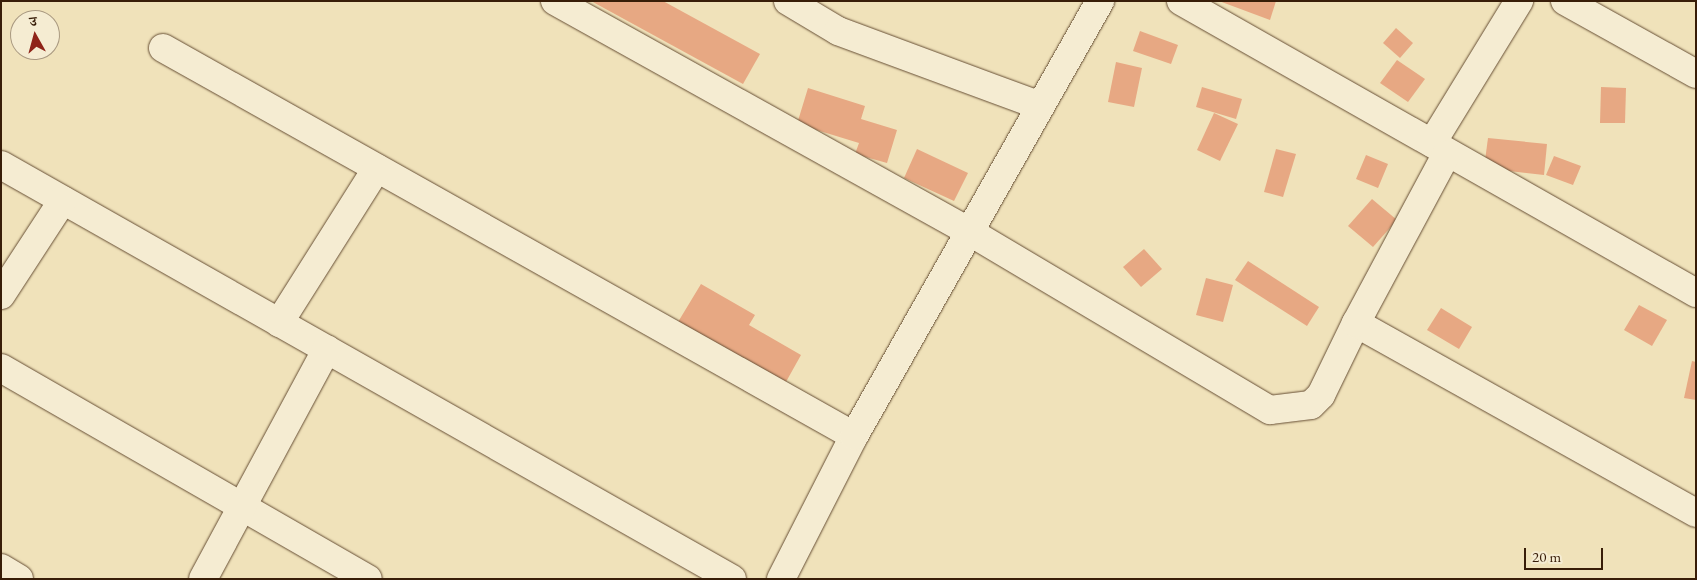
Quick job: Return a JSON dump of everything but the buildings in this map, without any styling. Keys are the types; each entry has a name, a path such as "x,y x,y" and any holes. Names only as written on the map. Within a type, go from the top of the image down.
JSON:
{"street":[{"path":"554,1 970,232 1270,410 1300,410 1311,405 1321,395 1439,149 1519,1"},
{"path":"788,1 838,31 1041,106"},
{"path":"781,579 854,436 1100,1"},
{"path":"1181,1 1696,293"},
{"path":"1565,1 1696,74"},
{"path":"163,48 854,436"},
{"path":"1,165 732,579"},
{"path":"279,322 377,168"},
{"path":"1,295 64,200"},
{"path":"1356,323 1696,513"},
{"path":"203,579 244,508 327,349"},
{"path":"1,368 368,579"},
{"path":"1,568 19,579"}]}
